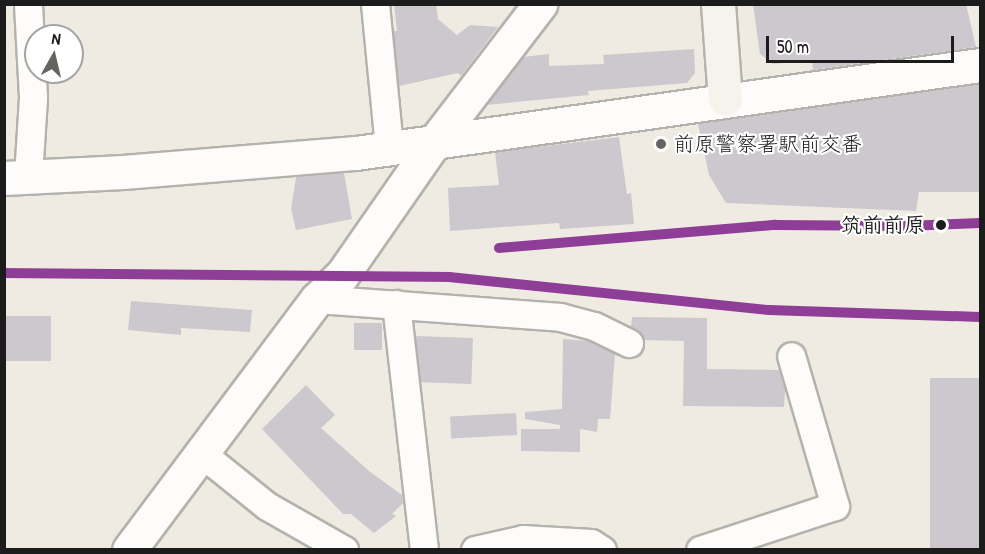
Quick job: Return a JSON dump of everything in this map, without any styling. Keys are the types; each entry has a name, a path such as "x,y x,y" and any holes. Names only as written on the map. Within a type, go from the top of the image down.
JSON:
{"main road":[{"path":"718,4 725,99"}],"street":[{"path":"28,4 33,97 16,177 135,171 389,148 725,99 981,65"},
{"path":"375,4 389,148"},
{"path":"129,549 317,299 342,275 435,141 540,4"},
{"path":"317,299 560,317 594,326 628,343"},
{"path":"396,304 424,549"},
{"path":"700,549 835,506 791,356"},
{"path":"201,453 267,506 344,549"},
{"path":"475,549 523,539 591,543 602,549"}],"building":[{"path":"394,4 436,4 438,19 457,35 470,25 498,27 461,76 458,73 399,86 393,31 397,31"},
{"path":"753,4 966,4 976,47 813,70 812,60 773,64 760,54"},
{"path":"694,49 695,73 687,83 588,91 589,95 486,105 523,57 549,54 549,66 604,64 603,55"},
{"path":"981,84 981,192 919,192 916,211 726,203 709,175 698,124"},
{"path":"619,137 627,194 631,193 634,224 560,229 559,223 450,231 448,188 499,185 495,152"},
{"path":"344,173 352,219 296,230 291,209 296,177"},
{"path":"131,301 252,310 250,332 181,328 181,335 128,330"},
{"path":"4,316 51,316 51,361 4,361"},
{"path":"632,317 707,318 707,369 779,370 785,390 784,407 683,406 684,341 644,340 642,334 631,327"},
{"path":"354,323 382,323 382,350 354,350"},
{"path":"416,336 473,338 471,384 414,382"},
{"path":"563,339 588,341 615,354 610,419 598,419 597,432 580,429 580,452 521,451 521,429 560,429 560,425 525,419 525,412 562,409"},
{"path":"930,378 980,378 980,549 930,549"},
{"path":"306,385 335,415 321,428 369,471 402,495 403,503 392,514 396,516 374,533 351,514 343,514 262,429"},
{"path":"516,413 517,435 451,438 450,416"}],"transit line":[{"path":"499,248 775,225 906,226 980,223"},
{"path":"4,273 449,277 769,310 980,317"}],"place":[{"name":"前原警察署駅前交番","path":"661,144"},
{"name":"筑前前原","path":"941,225"}]}
